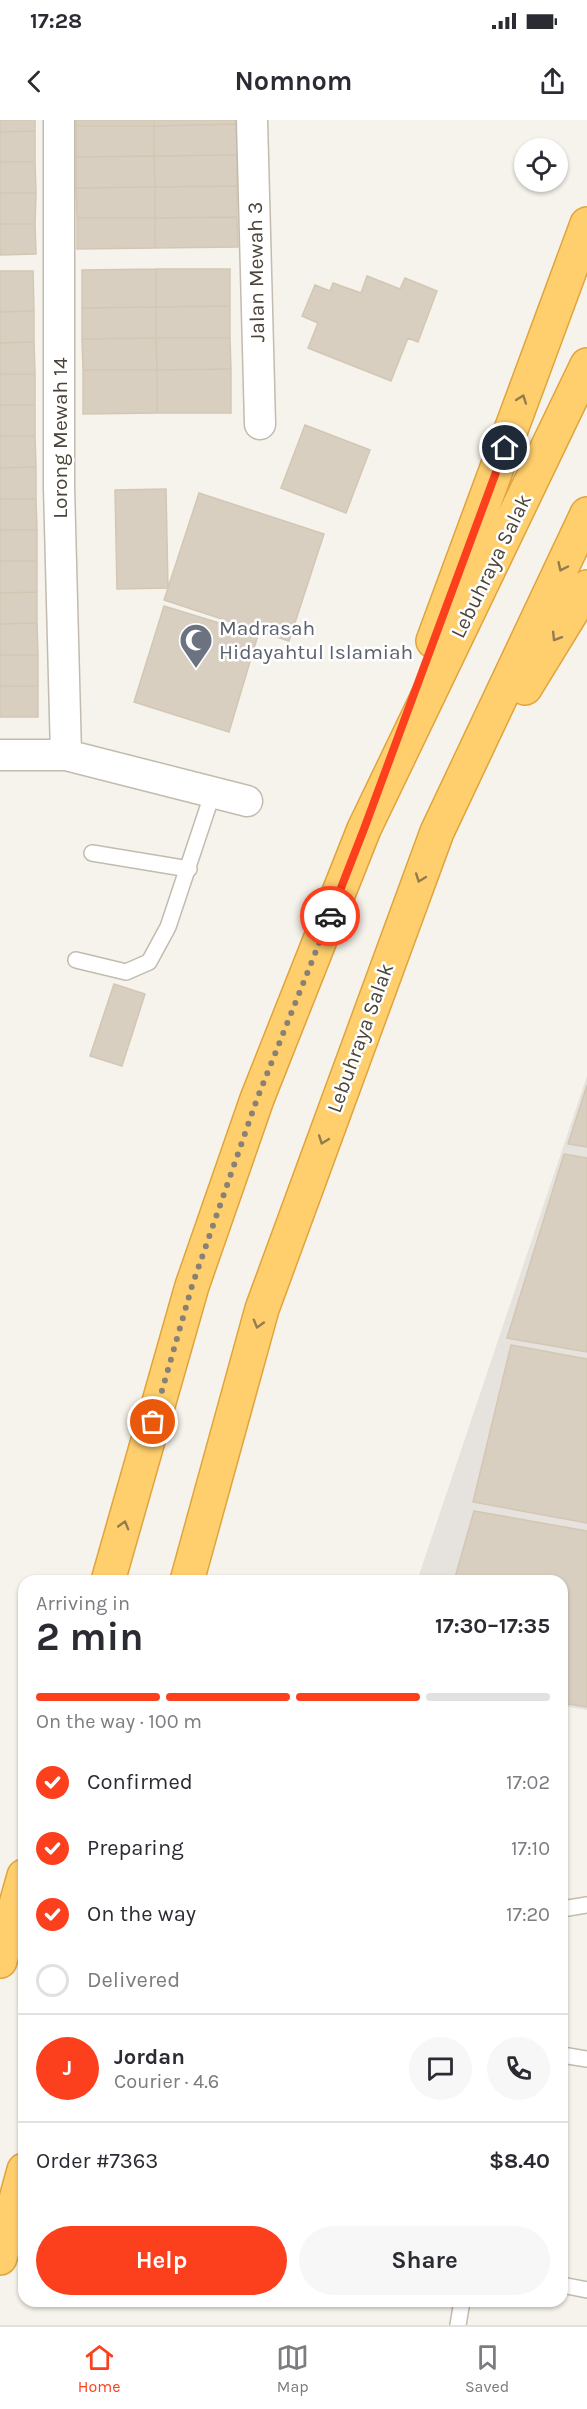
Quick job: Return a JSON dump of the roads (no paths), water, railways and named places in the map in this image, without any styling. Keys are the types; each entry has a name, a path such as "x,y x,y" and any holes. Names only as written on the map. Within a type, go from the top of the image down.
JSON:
{"highway":[{"path":"364,829 587,224"},
{"name":"Lebuhraya Salak","path":"110,1575 192,1286 257,1099 364,829 587,365"},
{"name":"Lebuhraya Salak","path":"189,1575 262,1309 437,831 587,514"},
{"path":"437,831 587,587"},
{"path":"0,1960 18,1897"},
{"path":"0,2258 18,2192"}],"street":[{"name":"Lorong Mewah 14","path":"59,120 59,487 66,755"},
{"name":"Jalan Mewah 3","path":"252,120 260,424"},
{"path":"0,755 66,755 248,801"}],"lane":[{"path":"76,960 126,972 149,962 168,927 213,792"},
{"path":"92,853 189,869"},
{"path":"568,1908 587,1905"},
{"path":"568,2056 587,2059"},
{"path":"568,2286 587,2290"},
{"path":"458,2325 461,2307"}],"place":[{"name":"Madrasah Hidayahtul Islamiah","path":"196,669"}]}
